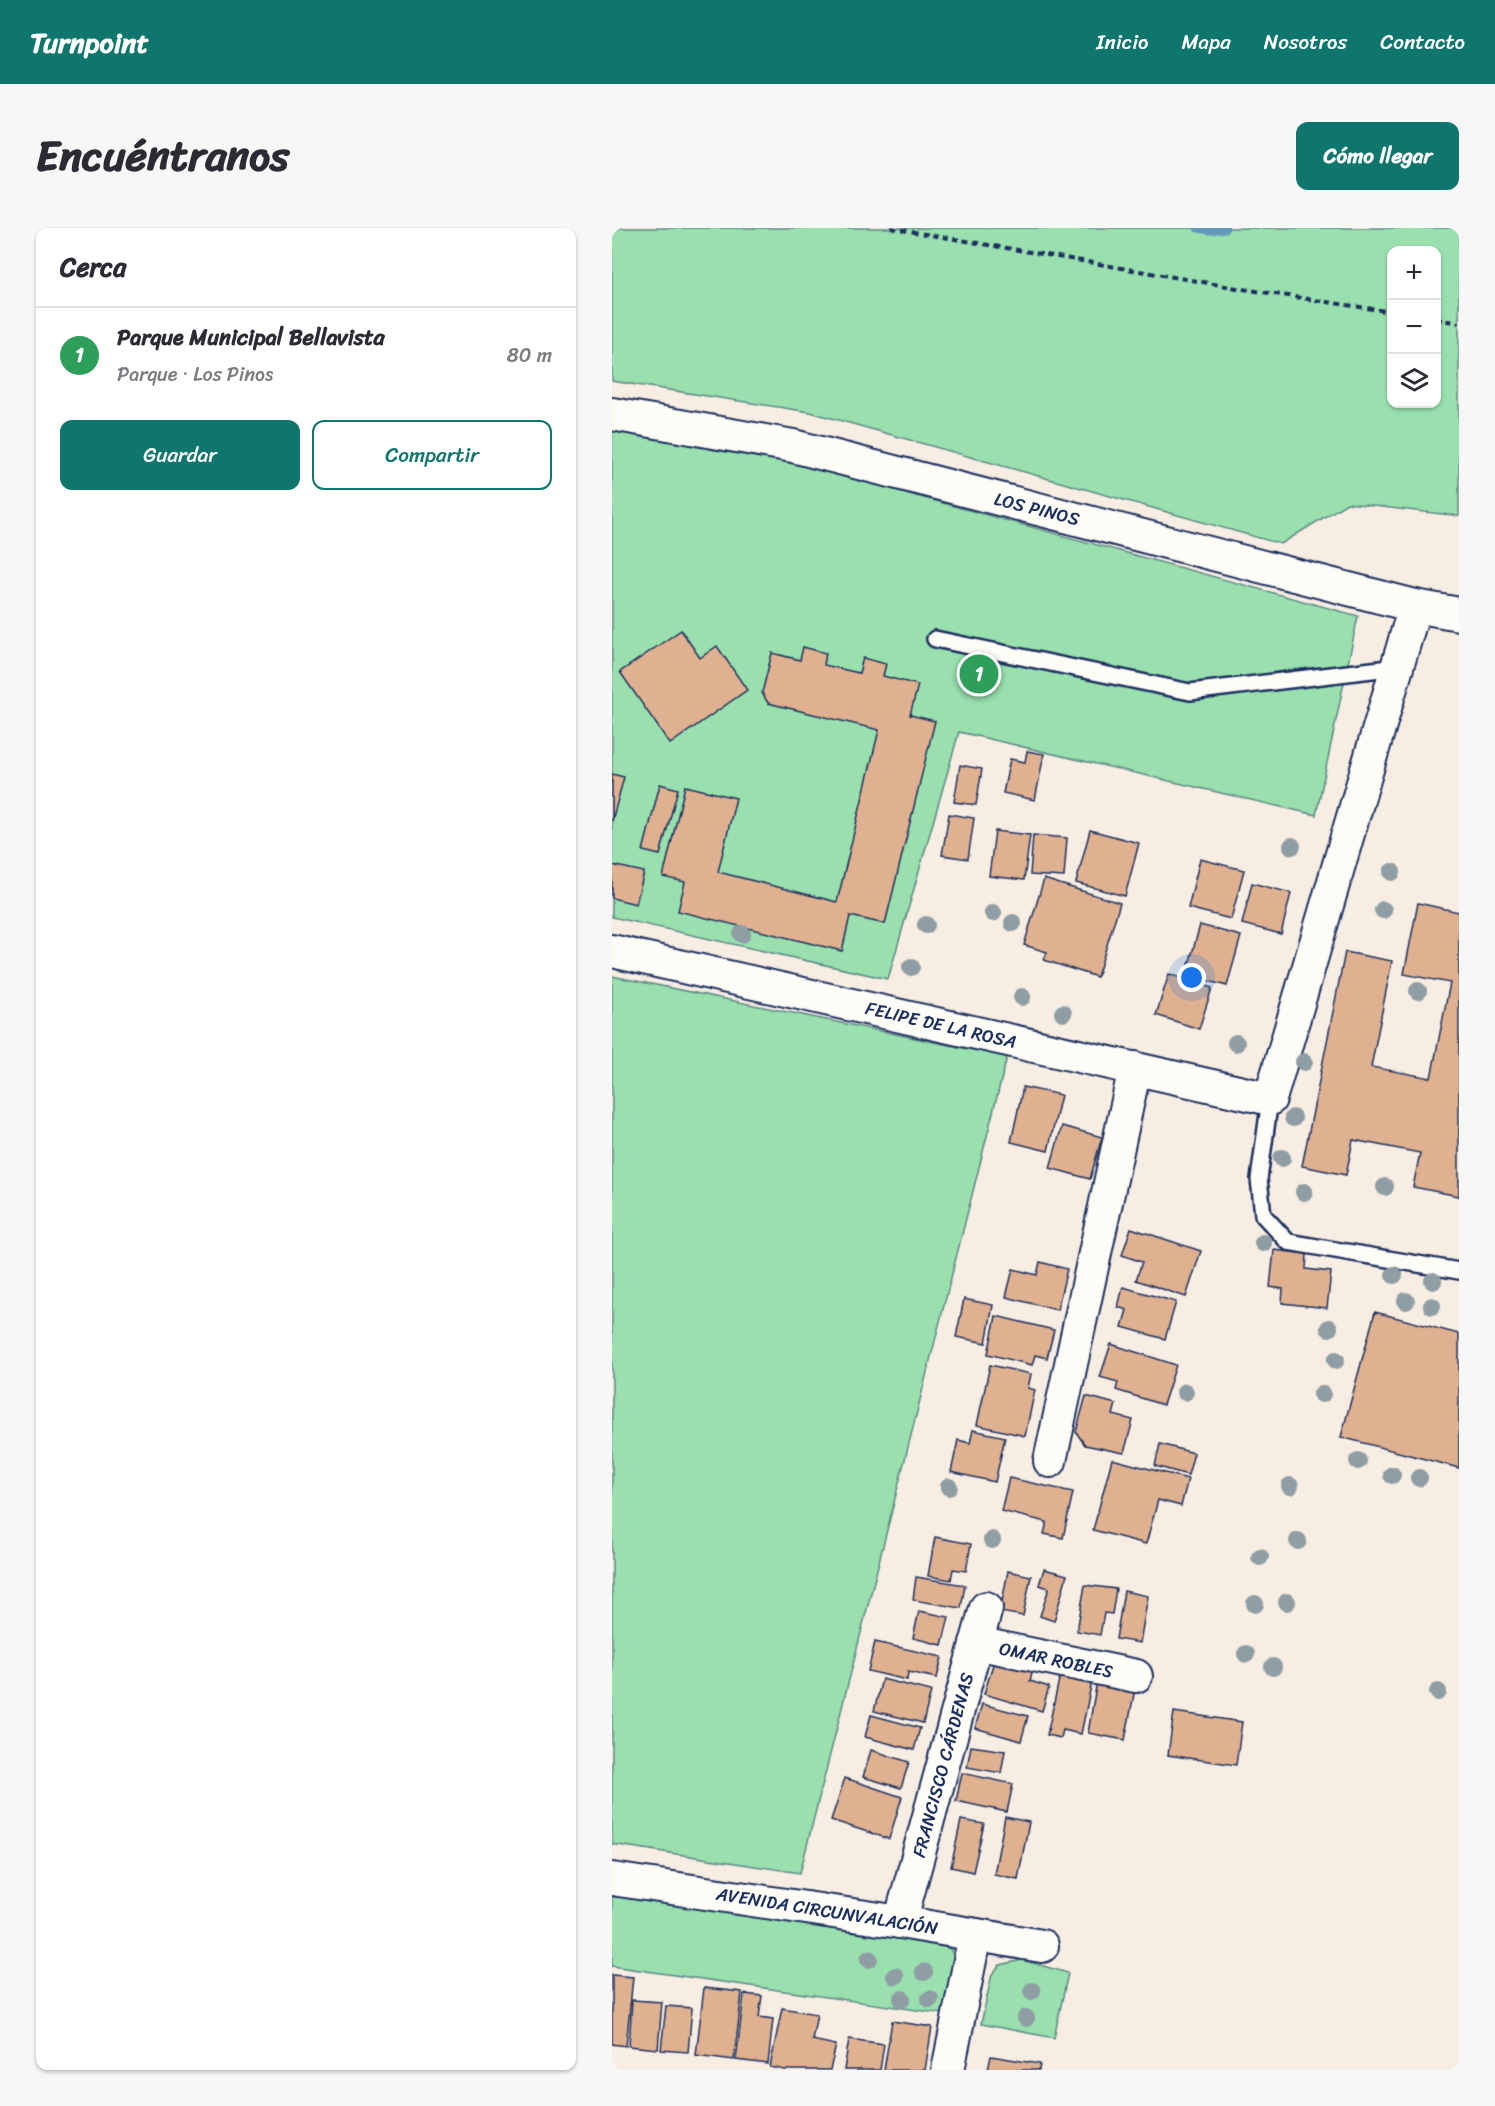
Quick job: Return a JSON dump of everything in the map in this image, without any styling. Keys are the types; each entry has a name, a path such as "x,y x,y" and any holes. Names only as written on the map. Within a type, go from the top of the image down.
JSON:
{"street":[{"name":"LOS PINOS","path":"612,414 793,446 1415,606 1459,614"},
{"path":"1270,1099 1415,606"},
{"name":"FELIPE DE LA ROSA","path":"612,951 1270,1099"},
{"path":"1050,1461 1135,1068"},
{"name":"FRANCISCO CÁRDENAS","path":"900,1922 986,1608"},
{"name":"OMAR ROBLES","path":"976,1643 1136,1676"},
{"name":"AVENIDA CIRCUNVALACIÓN","path":"612,1879 900,1922 1042,1946"},
{"path":"948,2070 975,1935"}],"lane":[{"path":"934,639 1190,692 1398,667"},
{"path":"1270,1099 1259,1179 1263,1215 1288,1242 1459,1271"}],"path":[{"path":"891,228 1387,311"},
{"path":"1441,320 1459,323"}],"green space":[{"path":"612,228 1459,228 1459,516 1347,503 1281,544 810,412 612,381"},
{"path":"612,430 788,461 1358,616 1316,815 959,732 888,979 612,917"},
{"path":"612,976 1007,1057 800,1873 612,1844"},
{"path":"612,1894 939,1942 951,1950 955,1961 944,2014 612,1966"},
{"path":"1022,1960 1068,1973 1054,2038 981,2024 992,1974 1000,1965"}],"building":[{"path":"681,630 700,658 717,646 747,690 670,744 620,672"},
{"path":"803,647 826,653 824,665 859,673 863,658 886,664 883,676 918,685 910,715 935,721 885,924 850,916 842,951 678,911 685,882 663,877 685,786 736,798 718,872 837,902 879,730 768,703 762,693 772,653 800,660"},
{"path":"1027,751 1044,754 1035,800 1003,793 1010,759 1025,762"},
{"path":"960,765 982,769 976,805 954,802"},
{"path":"612,774 624,777 612,821"},
{"path":"660,784 678,789 660,855 643,851"},
{"path":"949,814 974,818 968,859 942,855"},
{"path":"1090,830 1139,843 1125,896 1076,883"},
{"path":"995,831 1030,835 1024,880 989,876"},
{"path":"1033,835 1067,838 1064,877 1030,875"},
{"path":"1200,859 1244,870 1231,919 1188,908"},
{"path":"612,865 644,872 636,904 612,898"},
{"path":"1044,879 1120,903 1097,977 1044,960 1047,952 1024,945"},
{"path":"1252,883 1291,893 1281,934 1242,924"},
{"path":"1418,903 1459,912 1459,1196 1413,1187 1420,1153 1353,1140 1346,1175 1302,1166 1345,952 1392,961 1371,1067 1431,1078 1450,983 1404,974"},
{"path":"1200,925 1241,936 1227,986 1186,975"},
{"path":"1169,974 1212,988 1199,1029 1156,1015"},
{"path":"1023,1087 1061,1095 1048,1151 1011,1142"},
{"path":"1062,1126 1102,1137 1090,1179 1050,1168"},
{"path":"1131,1228 1201,1251 1186,1297 1136,1280 1142,1262 1122,1255"},
{"path":"1274,1250 1307,1254 1306,1269 1331,1272 1327,1308 1282,1303 1283,1289 1270,1287"},
{"path":"1040,1262 1067,1269 1057,1310 1006,1297 1013,1269 1037,1275"},
{"path":"1123,1287 1176,1302 1165,1339 1122,1327 1127,1310 1118,1307"},
{"path":"964,1299 993,1305 986,1343 956,1337"},
{"path":"1375,1312 1459,1334 1459,1468 1341,1437"},
{"path":"996,1316 1054,1330 1047,1358 1035,1355 1032,1365 988,1354"},
{"path":"1111,1344 1176,1365 1163,1405 1116,1390 1118,1382 1100,1377"},
{"path":"990,1365 1031,1374 1028,1388 1035,1390 1025,1436 977,1425"},
{"path":"1086,1396 1116,1404 1113,1415 1133,1420 1124,1453 1085,1445 1076,1432"},
{"path":"973,1430 1005,1437 995,1482 951,1472 958,1440 970,1443"},
{"path":"1160,1444 1194,1453 1188,1475 1155,1466"},
{"path":"1112,1459 1188,1479 1181,1506 1158,1500 1146,1544 1093,1530"},
{"path":"1009,1478 1073,1492 1063,1538 1044,1534 1047,1522 1001,1511"},
{"path":"935,1537 971,1544 966,1571 953,1569 951,1580 928,1576"},
{"path":"1044,1569 1067,1575 1054,1621 1040,1616 1049,1588 1039,1585"},
{"path":"1008,1571 1031,1576 1023,1616 1000,1612"},
{"path":"916,1577 965,1585 961,1608 913,1600"},
{"path":"1085,1585 1116,1589 1112,1614 1104,1613 1100,1635 1077,1631"},
{"path":"1124,1591 1148,1596 1140,1643 1116,1639"},
{"path":"919,1611 949,1617 942,1645 913,1638"},
{"path":"875,1642 942,1657 937,1678 908,1672 907,1680 868,1671"},
{"path":"995,1658 1033,1669 1030,1681 1049,1687 1042,1711 984,1694"},
{"path":"1060,1675 1092,1681 1081,1734 1063,1730 1061,1738 1047,1735"},
{"path":"882,1679 931,1691 923,1723 874,1711"},
{"path":"1097,1681 1135,1689 1125,1740 1088,1733"},
{"path":"982,1704 1028,1716 1021,1741 975,1728"},
{"path":"1174,1712 1242,1722 1236,1765 1168,1755"},
{"path":"871,1715 920,1728 914,1750 865,1737"},
{"path":"971,1746 1005,1751 1001,1773 967,1767"},
{"path":"871,1750 909,1762 901,1788 863,1777"},
{"path":"962,1773 1013,1784 1007,1812 956,1801"},
{"path":"845,1778 902,1797 889,1839 831,1820"},
{"path":"1005,1817 1029,1822 1018,1879 994,1874"},
{"path":"961,1820 984,1824 973,1872 951,1867"},
{"path":"612,1975 633,1977 626,2046 612,2044"},
{"path":"704,1988 742,1992 734,2060 696,2055"},
{"path":"744,1994 762,1996 759,2017 773,2019 768,2064 736,2060"},
{"path":"632,2000 662,2002 658,2049 629,2046"},
{"path":"666,2006 692,2008 688,2052 661,2050"},
{"path":"782,2008 817,2014 812,2040 836,2045 830,2070 785,2070 770,2067"},
{"path":"892,2021 932,2027 925,2070 884,2070"},
{"path":"849,2039 884,2044 880,2070 844,2070"},
{"path":"991,2056 1040,2064 1039,2070 988,2070"}],"waterway":[{"path":"1198,228 1211,230 1225,228"}],"place":[{"name":"Parque Municipal Bellavista","path":"979,674"}]}
